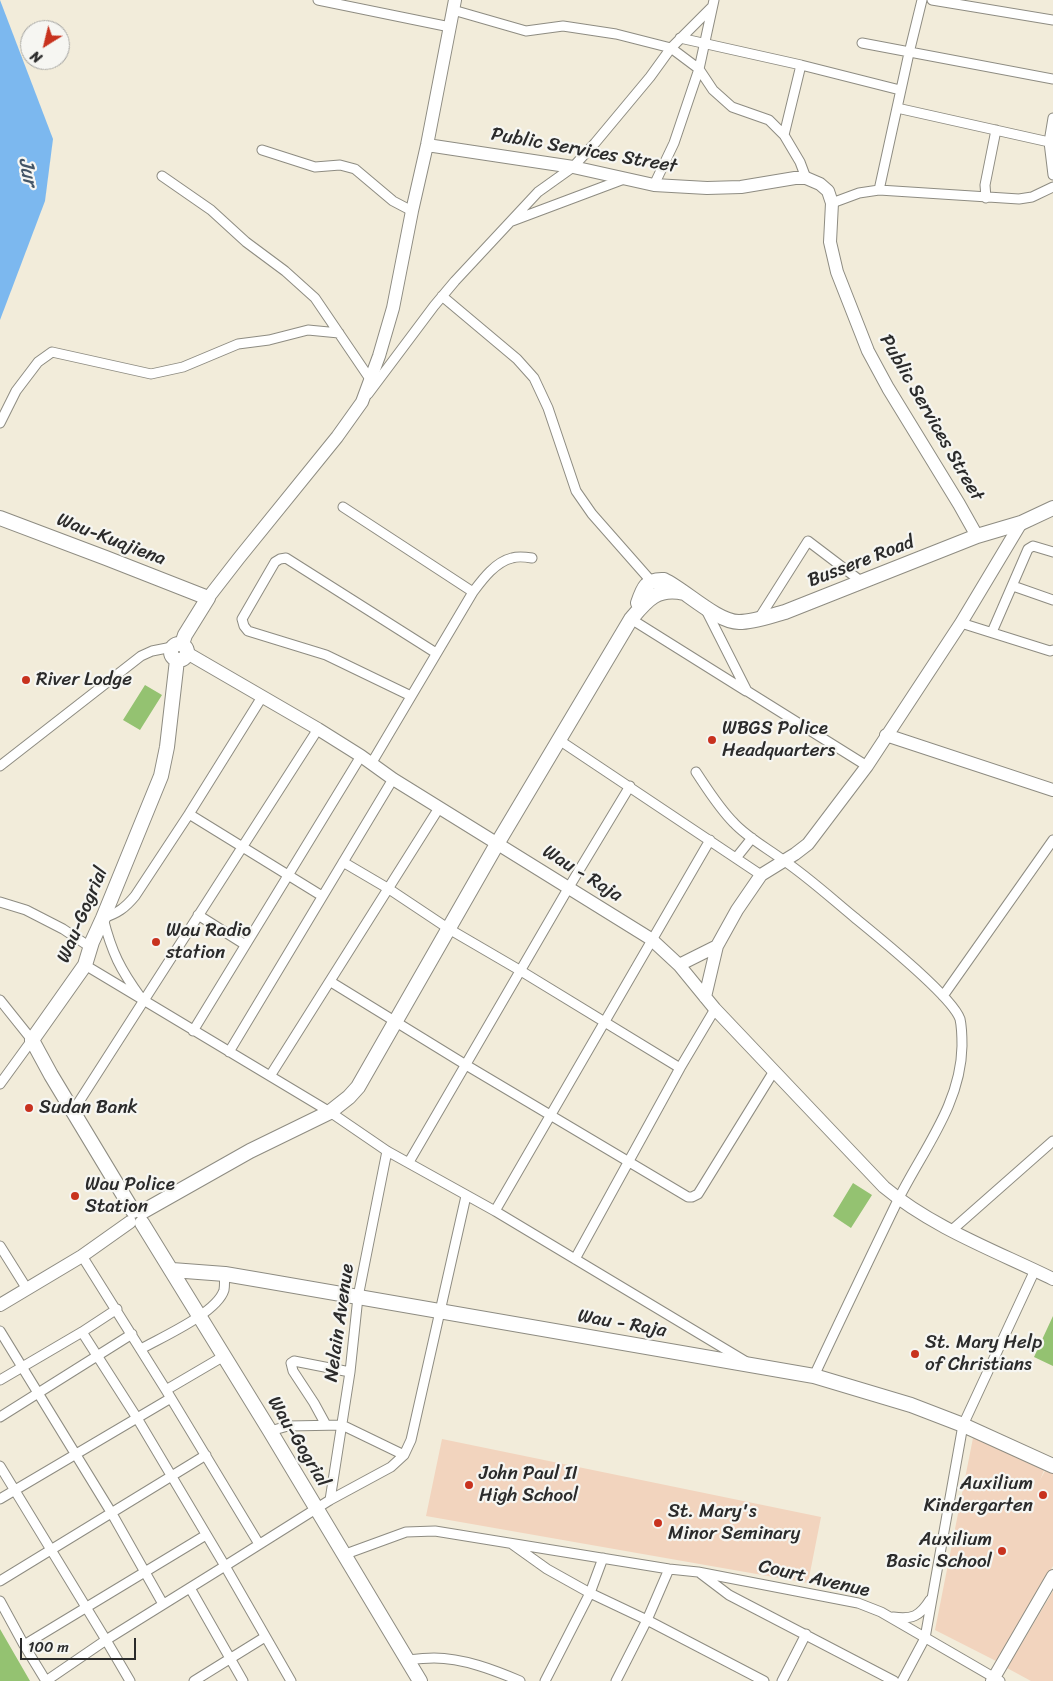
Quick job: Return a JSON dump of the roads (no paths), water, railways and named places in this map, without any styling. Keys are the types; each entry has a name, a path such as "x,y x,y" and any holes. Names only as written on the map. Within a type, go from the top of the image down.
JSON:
{"main road":[{"name":"Bussere Road","path":"651,581 664,580 732,621 758,620 785,612 977,536 1021,523 1053,508"},
{"name":"Wau-Kuajiena","path":"0,518 208,598"},
{"path":"643,604 638,603 640,596 651,581"},
{"path":"137,1217 250,1151 330,1112 358,1087 497,844 631,620 643,604 657,594 666,591 684,593"},
{"name":"Wau-Gogrial","path":"208,598 184,635 179,651 167,747 161,776 90,947 85,965 32,1040 137,1217 172,1270 420,1681"},
{"name":"Wau - Raja","path":"172,1270 225,1274 814,1376 879,1395 963,1425 1053,1466"}],"street":[{"path":"318,0 450,27"},
{"path":"880,190 900,90 922,0"},
{"path":"932,0 963,2 1053,20"},
{"path":"208,598 337,438 442,296 538,192 573,167 595,144 650,77 671,48 713,4"},
{"path":"654,185 672,148 699,70 713,4"},
{"path":"362,402 393,308 454,5 526,32 564,26 616,34 671,48 699,70 713,90 732,107 769,120 784,135 800,162 806,178 820,184 828,191 832,204 859,193 880,190 1019,200 1032,197 1053,187"},
{"path":"680,38 900,90"},
{"path":"862,43 1053,79"},
{"path":"784,135 801,66"},
{"path":"897,108 1049,142"},
{"path":"1053,118 1049,142 1053,175"},
{"path":"986,198 985,185 996,130"},
{"name":"Public Services Street","path":"427,145 573,167 654,185 698,188 741,187 787,179 806,178"},
{"path":"262,150 316,167 340,165 355,170 393,201 412,211"},
{"path":"162,176 211,210 246,242 285,271 315,298 370,379"},
{"path":"510,222 625,179"},
{"name":"Public Services Street","path":"832,204 830,242 837,272 868,351 888,388 977,536"},
{"path":"442,296 517,359 534,378 548,408 576,491 592,514 651,581"},
{"path":"0,423 16,391 38,362 52,352 151,374 183,367 238,344 269,340 308,330 339,333"},
{"path":"343,507 472,592"},
{"path":"705,997 717,946 741,904 761,875 785,861 808,844 867,766 961,623 1021,523"},
{"path":"758,620 808,541 862,582"},
{"path":"992,632 1030,547 1033,546 1053,552"},
{"path":"411,696 326,655 248,631 242,619 275,562 286,558 436,653"},
{"path":"371,764 472,592 501,563 511,558 532,558"},
{"path":"1013,586 1053,600"},
{"path":"703,605 747,691"},
{"path":"631,620 867,766"},
{"path":"961,623 1050,651 1053,650"},
{"path":"0,766 141,656 152,651 179,651"},
{"name":"Wau - Raja","path":"179,651 222,672 318,729 361,756 393,780 651,938 678,965 715,1009 884,1187 898,1199 952,1230 1053,1279"},
{"path":"144,1002 122,971 115,956 103,918 118,913 135,896 262,697"},
{"path":"73,1111 318,729"},
{"path":"886,735 1053,790"},
{"path":"559,740 761,875"},
{"path":"192,1030 361,756"},
{"path":"696,772 736,825 785,861 918,971 943,996 960,1018 962,1054 957,1080 945,1114 930,1145 898,1199 814,1376"},
{"path":"229,1052 393,780"},
{"path":"409,1162 630,786"},
{"path":"270,1076 439,808"},
{"path":"189,814 322,896"},
{"path":"736,858 752,838"},
{"path":"495,1211 651,938 710,840"},
{"path":"943,996 1053,840"},
{"path":"343,862 389,888 449,929 680,1068"},
{"path":"0,902 26,910 63,929 90,947"},
{"path":"198,915 244,944"},
{"path":"678,965 717,946"},
{"path":"85,965 330,1112 387,1151 495,1211 752,1365"},
{"path":"331,982 550,1116 688,1197 698,1194 774,1071"},
{"path":"0,1000 32,1040 0,1084"},
{"path":"575,1259 680,1068 715,1009"},
{"path":"952,1230 1053,1142"},
{"name":"Nelain Avenue","path":"330,1500 350,1372 358,1297 387,1151"},
{"path":"0,1602 46,1681 106,1640 259,1544 330,1500 390,1467 404,1455 411,1440 466,1196"},
{"path":"0,1305 82,1256 137,1217"},
{"path":"0,1246 27,1289"},
{"path":"82,1256 132,1334 259,1544"},
{"path":"902,1681 925,1638 963,1425 1035,1270"},
{"path":"141,1349 200,1316 213,1305 224,1290 225,1274"},
{"path":"0,1380 82,1332 116,1309"},
{"path":"0,1331 111,1512 163,1604"},
{"path":"82,1332 137,1418 291,1681"},
{"path":"0,1417 132,1334"},
{"path":"0,1499 137,1418 168,1394 224,1356"},
{"path":"326,1425 290,1363 294,1361 350,1372"},
{"path":"270,1431 288,1426 342,1425 404,1455"},
{"path":"0,1581 206,1455"},
{"path":"0,1466 130,1681"},
{"name":"Court Avenue","path":"343,1555 406,1532 435,1531 669,1569 698,1572 858,1604 882,1612 995,1680"},
{"path":"24,1645 206,1535"},
{"path":"510,1542 547,1569 590,1593 647,1620 764,1681"},
{"path":"544,1681 590,1593 603,1558"},
{"path":"616,1681 647,1620 669,1569"},
{"path":"698,1572 730,1594 894,1681"},
{"path":"995,1680 1053,1576"},
{"path":"190,1588 243,1681"},
{"path":"882,1612 895,1618 916,1616 922,1612 932,1598"},
{"path":"782,1681 806,1634"},
{"path":"194,1681 264,1637"},
{"path":"407,1660 436,1658 471,1664 502,1673 520,1681"}],"water":[{"name":"Jur","path":"0,0 20,52 20,70 27,70 53,139 45,201 0,320"}],"place":[{"name":"River Lodge","path":"26,680"},
{"name":"WBGS Police Headquarters","path":"712,740"},
{"name":"Wau Radio station","path":"156,942"},
{"name":"Sudan Bank","path":"29,1108"},
{"name":"Wau Police Station","path":"75,1196"},
{"name":"St. Mary Help of Christians","path":"915,1354"},
{"name":"John Paul II High School","path":"469,1485"},
{"name":"Auxilium Kindergarten","path":"1043,1495"},
{"name":"St. Mary's Minor Seminary","path":"658,1523"},
{"name":"Auxilium Basic School","path":"1002,1551"}]}
